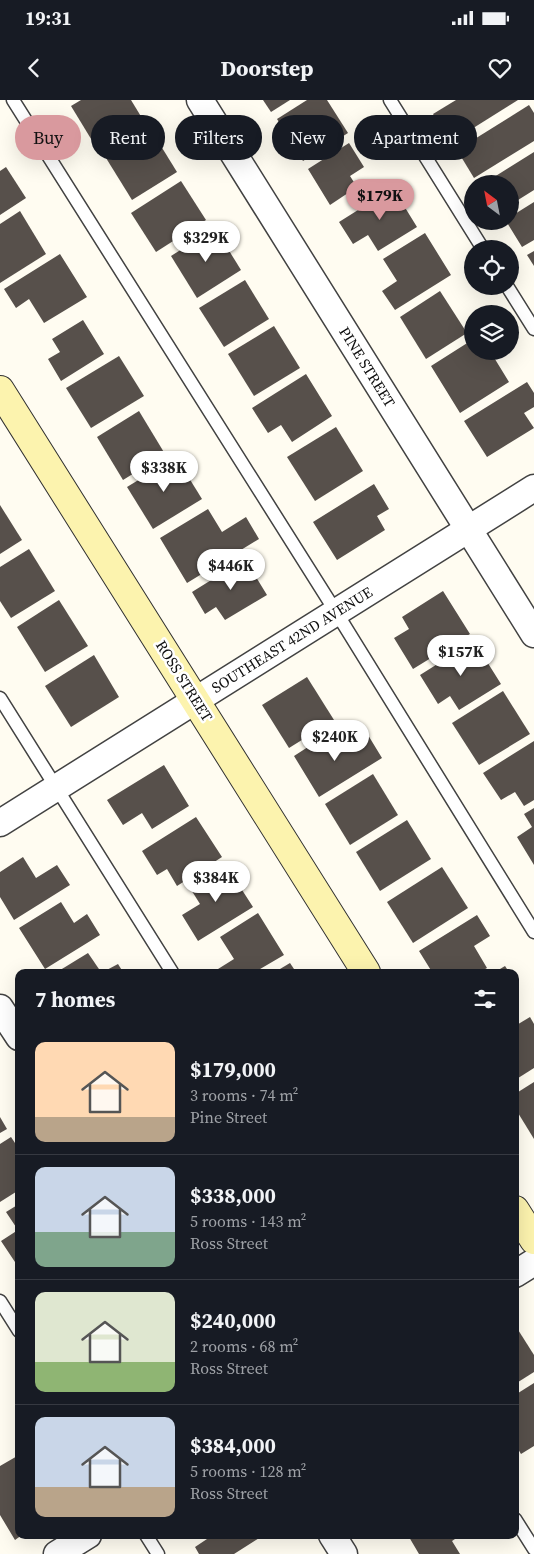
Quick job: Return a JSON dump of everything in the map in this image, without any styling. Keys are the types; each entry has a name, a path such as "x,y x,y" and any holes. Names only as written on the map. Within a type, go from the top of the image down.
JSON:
{"street":[{"name":"PINE STREET","path":"200,100 534,634"},
{"name":"ROSS STREET","path":"0,390 364,969"},
{"name":"SOUTHEAST 42ND AVENUE","path":"0,823 534,488"},
{"path":"0,1008 15,1031"},
{"path":"519,1216 534,1240"},
{"path":"519,1271 534,1262"},
{"path":"57,1554 81,1539"},
{"path":"335,1539 344,1554"}],"lane":[{"path":"13,100 336,612 534,932"},
{"path":"390,100 477,240"},
{"path":"513,295 534,329"},
{"path":"0,698 170,969"},
{"path":"0,1301 15,1325"},
{"path":"519,1525 534,1549"},
{"path":"149,1539 158,1554"}],"building":[{"path":"81,100 131,100 140,115 91,115 91,139 81,122 81,115 76,115 71,106"},
{"path":"263,100 290,100 271,112"},
{"path":"307,100 327,100 337,115 283,115"},
{"path":"456,100 518,100 477,126 477,115 433,114"},
{"path":"529,105 534,113 534,141 479,175 472,175 463,160 477,160 477,138"},
{"path":"344,127 348,133 344,135"},
{"path":"349,143 354,151 354,160 360,160 364,167 350,176 357,187 330,205 308,169 322,160 344,160 344,146"},
{"path":"534,152 534,190 519,199 519,175 497,175"},
{"path":"165,153 177,172 132,200 107,160 165,160"},
{"path":"6,167 26,198 0,215 0,171"},
{"path":"181,181 206,220 156,252 131,213"},
{"path":"393,188 417,227 378,251 368,235 353,244 339,222"},
{"path":"534,202 534,240 522,247 512,230 519,230 519,211"},
{"path":"20,211 46,254 0,283 0,224"},
{"path":"215,228 241,270 197,298 171,256"},
{"path":"425,233 451,275 395,310 382,291 397,281 383,259"},
{"path":"534,251 534,266 527,255"},
{"path":"60,254 87,297 44,323 29,299 16,308 4,289"},
{"path":"245,280 269,319 224,347 199,308"},
{"path":"440,291 464,328 464,335 426,359 400,317"},
{"path":"83,320 104,354 61,381 48,359 60,352 52,339"},
{"path":"274,326 300,368 254,396 228,354"},
{"path":"464,345 464,360 496,360 509,382 460,413 431,366"},
{"path":"119,356 144,396 91,428 66,388"},
{"path":"306,374 332,416 292,442 281,425 268,433 252,408"},
{"path":"527,382 534,393 534,407 524,413 534,428 487,457 464,421"},
{"path":"139,411 165,454 123,480 97,437"},
{"path":"336,427 363,471 315,501 287,457"},
{"path":"176,457 202,499 153,529 127,487"},
{"path":"374,484 389,509 377,516 385,530 337,560 313,522"},
{"path":"0,505 22,540 0,554"},
{"path":"208,509 222,532 246,517 259,539 187,583 160,538"},
{"path":"29,549 55,591 11,618 0,601 0,567"},
{"path":"245,559 267,595 225,620 216,607 205,614 192,592"},
{"path":"443,591 470,634 413,669 394,638 409,629 402,617"},
{"path":"59,600 88,646 45,672 17,627"},
{"path":"474,641 501,684 459,710 450,696 438,704 420,675"},
{"path":"94,655 119,697 71,727 45,686"},
{"path":"307,677 334,720 289,748 262,705"},
{"path":"503,691 530,734 479,765 452,723"},
{"path":"328,734 340,753 368,735 382,758 319,797 294,756"},
{"path":"534,741 534,800 524,806 515,792 501,800 483,773"},
{"path":"164,765 189,806 152,829 142,813 123,825 107,800"},
{"path":"373,774 398,815 350,845 325,804"},
{"path":"534,808 534,865 517,837 532,827 524,814"},
{"path":"196,817 222,857 177,886 167,869 157,875 142,851"},
{"path":"407,820 431,859 380,891 356,852"},
{"path":"23,857 36,878 57,865 70,885 14,920 0,897 0,872"},
{"path":"226,865 253,907 198,941 182,915 200,904 190,888"},
{"path":"442,867 468,908 413,943 387,902"},
{"path":"61,902 74,923 87,914 100,935 45,969 19,928"},
{"path":"258,913 284,955 260,969 218,969 234,959 220,937"},
{"path":"477,915 490,936 474,946 487,968 485,969 430,969 419,951"},
{"path":"88,953 99,969 62,969"},
{"path":"290,963 294,969 280,969"},
{"path":"118,964 121,969 109,969"},
{"path":"530,1017 534,1024 534,1068 519,1077 519,1024"},
{"path":"534,1082 534,1139 519,1115 519,1091"},
{"path":"0,1117 7,1129 0,1133"},
{"path":"11,1137 15,1143 15,1193 0,1202 0,1144"},
{"path":"15,1206 15,1226 6,1212"},
{"path":"15,1232 15,1262 1,1241"},
{"path":"519,1331 534,1355 534,1372 519,1381"},
{"path":"534,1383 534,1446 521,1454 519,1451 519,1392"},
{"path":"15,1457 15,1540 0,1515 0,1466"},
{"path":"207,1539 258,1539 234,1554 199,1554 195,1547"},
{"path":"410,1539 455,1539 452,1541 460,1554 419,1554"}]}
